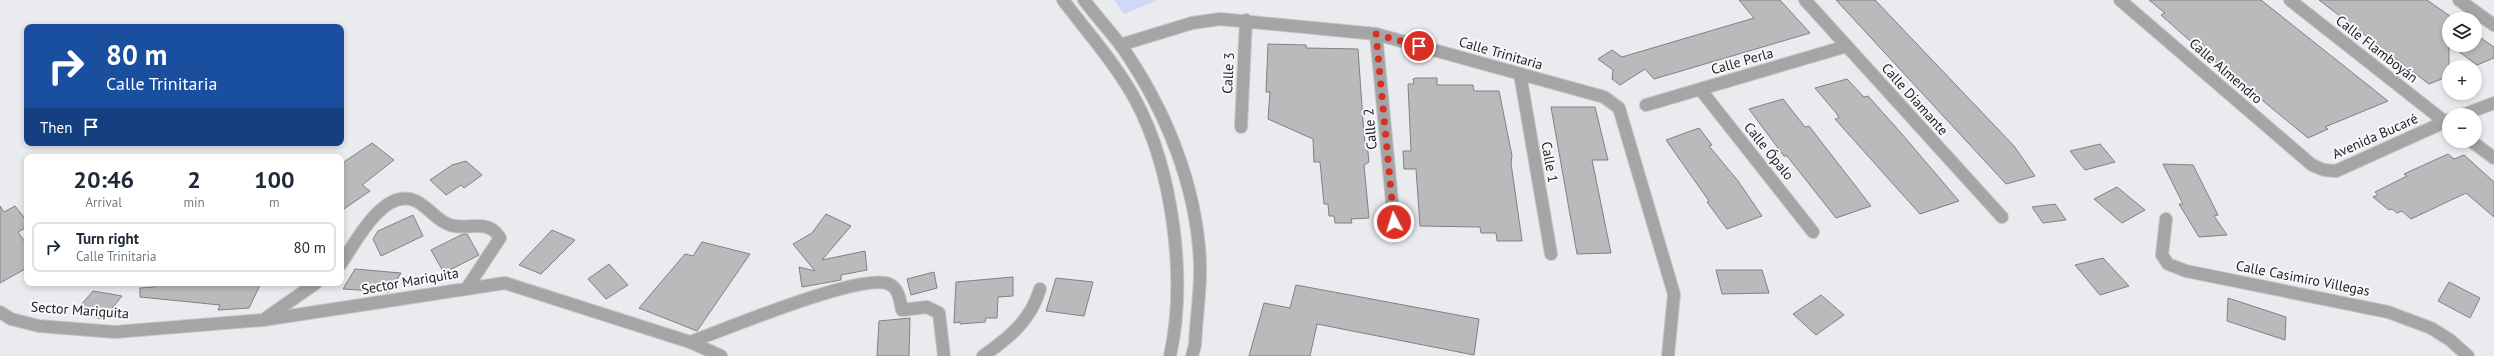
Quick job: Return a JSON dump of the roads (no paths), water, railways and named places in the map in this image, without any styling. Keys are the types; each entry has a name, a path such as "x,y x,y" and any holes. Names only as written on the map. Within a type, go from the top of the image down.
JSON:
{"street":[{"path":"1063,0 1122,78 1145,121 1161,162 1171,209 1177,261 1174,342 1170,356"},
{"path":"1084,0 1120,45 1164,121 1181,163 1193,209 1200,264 1192,356"},
{"name":"Calle Diamante","path":"1806,0 2002,217"},
{"name":"Calle Almendro","path":"2120,0 2312,165"},
{"name":"Calle Flamboyán","path":"2290,0 2442,117"},
{"path":"2459,0 2494,25"},
{"name":"Calle Trinitaria","path":"1120,45 1192,23 1220,19 1246,20 1376,34 1604,97 1619,108 1674,294 1668,356"},
{"name":"Calle 3","path":"1241,127 1246,20"},
{"name":"Calle 2","path":"1376,34 1394,222"},
{"name":"Calle Perla","path":"1646,105 1847,46"},
{"name":"Calle 1","path":"1520,74 1551,254"},
{"name":"Calle Ópalo","path":"1700,89 1813,232"},
{"path":"2481,108 2494,103"},
{"name":"Avenida Bucaré","path":"2312,165 2324,170 2336,171 2442,125"},
{"path":"2480,148 2494,158"},
{"path":"344,260 381,210 398,197 406,197 416,201 442,222 454,226 490,226 497,230 500,238 468,288"},
{"name":"Calle Casimiro Villegas","path":"2166,220 2162,255 2168,264 2186,271 2388,312 2420,321 2453,340 2468,356"},
{"path":"690,342 835,290 877,282 888,284 897,291 902,310 924,307 934,309 939,313 944,356"},
{"name":"Sector Mariquita","path":"0,312 12,319 39,326 115,332 263,320 377,304 505,283 690,342 721,356"},
{"path":"263,320 312,286"},
{"path":"983,356 1020,328 1037,302 1040,289"}]}
